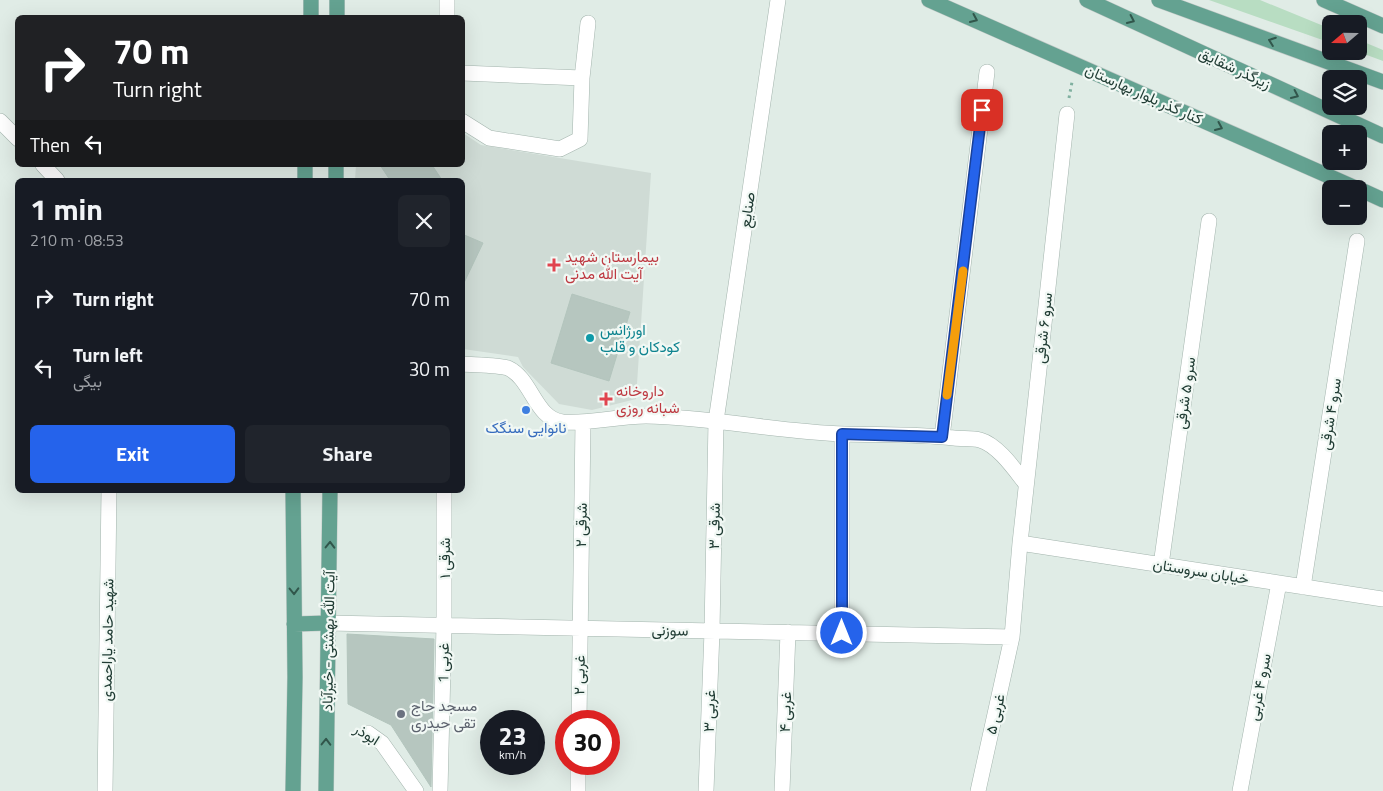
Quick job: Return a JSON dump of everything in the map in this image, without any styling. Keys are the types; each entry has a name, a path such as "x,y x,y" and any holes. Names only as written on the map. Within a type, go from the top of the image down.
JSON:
{"main road":[{"path":"311,0 311,15"},
{"path":"337,0 337,15"},
{"name":"کنار گذر بلوار بهارستان","path":"929,0 1371,194"},
{"name":"زیرگذر شقایق","path":"1087,0 1383,136"},
{"path":"1159,0 1383,82"},
{"path":"1324,0 1383,26"},
{"path":"291,493 294,624 293,791"},
{"name":"آیت الله بهشتی - خیرآباد","path":"326,791 330,493"},
{"path":"294,624 328,623"}],"street":[{"path":"447,0 447,15"},
{"name":"صنایع","path":"716,421 778,0"},
{"path":"465,123 489,138 560,149 580,139 582,78 588,24"},
{"path":"942,437 987,72"},
{"path":"465,73 582,78"},
{"name":"سرو ۶ شرقی","path":"1020,543 1066,114"},
{"path":"0,121 15,136"},
{"path":"45,167 55,178"},
{"name":"سرو ۵ شرقی","path":"1161,565 1209,221"},
{"name":"سرو ۴ شرقی","path":"1304,587 1357,242"},
{"path":"465,364 507,368 519,376 544,412 550,418 559,421 583,422 644,416 716,421 768,428 842,434 942,437 982,441 1006,457 1026,484"},
{"name":"شرقی ۳","path":"712,631 716,421"},
{"name":"شرقی ۲","path":"580,628 583,422"},
{"path":"842,434 842,633"},
{"name":"شهید حامد یاراحمدی","path":"105,791 109,493"},
{"name":"شرقی ۱","path":"444,493 444,625"},
{"name":"خیابان سروستان","path":"1020,543 1383,599"},
{"name":"غربی ۵","path":"978,791 1012,637 1020,543"},
{"name":"سرو ۴ غربی","path":"1240,791 1279,583"},
{"name":"سوزنی","path":"328,623 1012,637"},
{"name":"غربی 1","path":"440,791 444,625"},
{"name":"غربی ۲","path":"579,710 580,628"},
{"name":"غربی ۳","path":"706,791 712,631"},
{"name":"غربی ۴","path":"782,791 788,632"},
{"name":"ابوذر","path":"368,732 382,743 416,791"},
{"path":"578,775 578,791"}],"path":[{"path":"1066,114 1076,64"},
{"path":"1357,242 1371,194"}],"shaded area":[{"name":"بیمارستان شهید آیت الله مدنی","path":"465,134 481,145 651,173 636,399 592,410 559,404 523,367 518,357 465,349 465,178 355,178 356,167 465,167"}],"green space":[{"path":"1209,0 1260,0 1322,25 1322,40"},
{"path":"1368,44 1383,50 1383,61 1368,55"}],"building":[{"path":"381,167 433,167 441,178 389,178"},
{"path":"465,235 483,243 465,281"},
{"name":"اورژانس کودکان و قلب","path":"572,294 630,312 609,381 551,363"},
{"name":"مسجد حاج تقی حیدری","path":"347,634 434,639 431,787 391,725 348,704"}],"slow traffic":[{"path":"947,395 963,271"}],"place":[{"name":"بیمارستان شهید آیت الله مدنی","path":"554,265"},
{"name":"اورژانس کودکان و قلب","path":"590,338"},
{"name":"داروخانه شبانه روزی","path":"606,399"},
{"name":"نانوایی سنگک","path":"526,410"},
{"name":"مسجد حاج تقی حیدری","path":"401,714"}],"route":[{"path":"842,633 842,434 942,437 982,110"}]}
